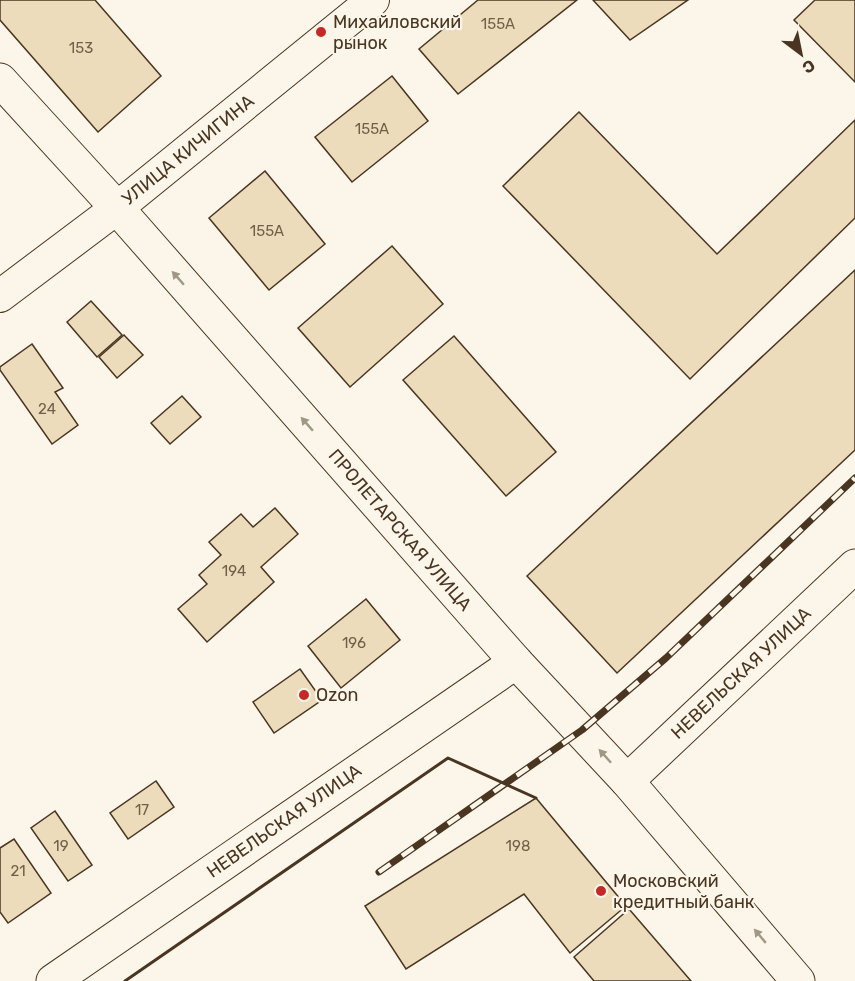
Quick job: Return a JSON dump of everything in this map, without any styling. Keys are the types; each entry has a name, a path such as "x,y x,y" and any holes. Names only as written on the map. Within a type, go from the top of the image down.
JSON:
{"main road":[{"name":"ПРОЛЕТАРСКАЯ УЛИЦА","path":"0,80 117,208 516,662 627,781 798,981"},
{"name":"НЕВЕЛЬСКАЯ УЛИЦА","path":"627,781 855,566"},
{"name":"НЕВЕЛЬСКАЯ УЛИЦА","path":"53,981 516,662"}],"street":[{"name":"УЛИЦА КИЧИГИНА","path":"0,297 117,208 373,0"}],"building":[{"path":"0,0 95,0 161,76 98,132 0,20"},
{"path":"478,0 577,0 458,94 419,49"},
{"path":"593,0 688,0 630,40"},
{"path":"815,0 855,0 855,82 794,20"},
{"path":"392,76 428,121 352,182 315,137"},
{"path":"579,112 717,254 855,120 855,218 690,379 503,186"},
{"path":"265,171 325,244 269,290 209,218"},
{"path":"392,246 443,304 350,387 298,328"},
{"path":"855,270 855,450 617,673 527,576"},
{"path":"91,301 122,335 97,357 67,322"},
{"path":"124,335 143,355 117,378 99,357"},
{"path":"454,336 556,452 506,496 403,380"},
{"path":"32,344 63,388 55,392 78,425 52,444 0,370 0,367"},
{"path":"182,396 201,417 170,444 151,423"},
{"path":"275,508 298,534 261,567 274,582 207,642 178,609 207,584 199,575 221,555 209,542 241,514 253,527"},
{"path":"366,599 400,640 341,688 308,646"},
{"path":"300,669 322,700 274,733 253,702"},
{"path":"156,781 174,807 128,839 110,813"},
{"path":"536,798 626,906 570,953 524,894 406,969 365,906"},
{"path":"55,811 92,865 68,881 31,828"},
{"path":"14,839 51,893 8,923 0,912 0,848"},
{"path":"629,909 691,981 594,981 574,957"}],"railway":[{"path":"379,872 582,730 666,658 855,478"}],"wall":[{"path":"125,981 448,758 536,798"}],"place":[{"name":"Михайловский рынок","path":"321,32"},
{"name":"Ozon","path":"304,695"},
{"name":"Московский кредитный банк","path":"601,891"}]}
